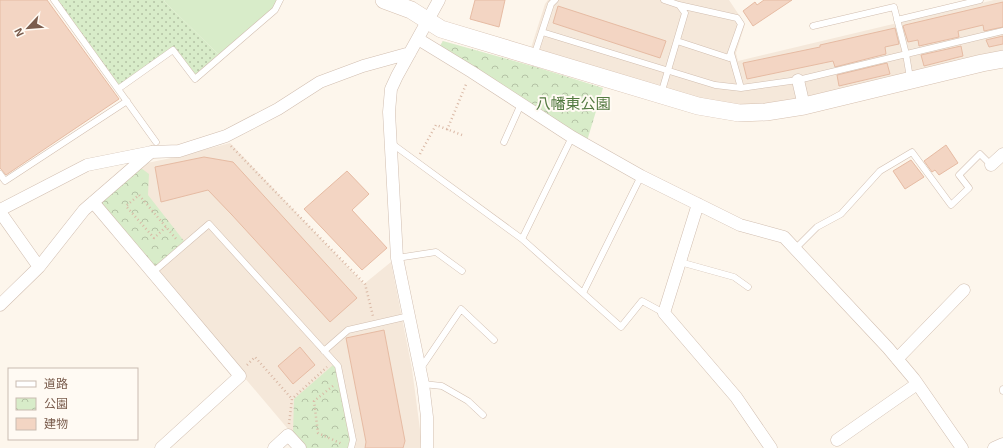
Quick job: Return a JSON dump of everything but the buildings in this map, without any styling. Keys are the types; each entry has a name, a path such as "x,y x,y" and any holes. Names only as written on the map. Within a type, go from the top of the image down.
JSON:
{"street":[{"path":"384,0 411,10 441,29 660,96 698,106 739,113 766,112 804,106 1003,59"},
{"path":"427,448 427,417 423,384 397,258 389,112 391,89 396,76 439,0"},
{"path":"418,39 572,137 641,176 740,225 784,237 897,359 917,384 962,448"},
{"path":"39,267 0,211 87,165 154,147 179,151 223,137 278,109 320,82 363,66 410,53"},
{"path":"798,80 804,106"},
{"path":"0,305 39,267 84,210 154,147"},
{"path":"991,165 1003,154"},
{"path":"93,202 240,376 161,448"},
{"path":"698,204 664,313 736,397 771,448"},
{"path":"897,359 964,290"},
{"path":"837,440 917,384"},
{"path":"274,448 288,435 300,448"}],"lane":[{"path":"54,0 127,101 154,147"},
{"path":"118,89 173,50 195,79 275,10 280,0"},
{"path":"534,57 551,4 554,0"},
{"path":"664,0 679,5 737,18 741,24 729,58 676,41"},
{"path":"897,20 980,0"},
{"path":"660,96 685,13 679,5"},
{"path":"813,26 894,7 911,80"},
{"path":"542,32 715,85 741,88 798,80 1003,31"},
{"path":"731,53 741,88"},
{"path":"0,174 5,181 127,101"},
{"path":"504,142 521,104"},
{"path":"522,239 572,137"},
{"path":"391,143 522,239 621,327 642,302 664,313"},
{"path":"795,249 817,227 841,214 880,172 912,152 951,205 969,188 959,175 980,154 991,165"},
{"path":"583,293 641,176"},
{"path":"152,272 209,224 338,366 353,440 351,448"},
{"path":"397,258 436,252 462,271"},
{"path":"680,262 734,277 748,287"},
{"path":"420,370 462,309 494,340"},
{"path":"324,350 348,330 409,316"},
{"path":"423,384 442,386 468,401 483,415"}],"path":[{"path":"447,130 472,72"},
{"path":"416,161 436,125 462,135"},
{"path":"223,137 365,284 376,324"},
{"path":"166,228 154,238 126,206 139,195 182,247"},
{"path":"237,373 255,357 292,399"},
{"path":"288,435 292,399 334,362"},
{"path":"337,383 314,401 318,433 343,445"}],"shaded area":[{"path":"548,0 729,0 745,24 736,53 738,61 994,0 1003,0 1003,54 810,99 735,110 530,51 545,4"},
{"path":"230,143 364,284 391,262 412,369 421,437 420,448 304,448 97,203 142,164 181,156"}],"green space":[{"path":"54,0 165,0 164,1 221,57 196,78 173,50 119,88"},
{"path":"276,0 279,2 273,12 221,57 164,1"},
{"name":"八幡東公園","path":"443,41 603,88 587,141 439,47"},
{"path":"141,168 149,174 148,195 184,241 154,268 100,203"},
{"path":"333,365 336,368 350,440 349,448 306,448 293,432 294,399"}]}
